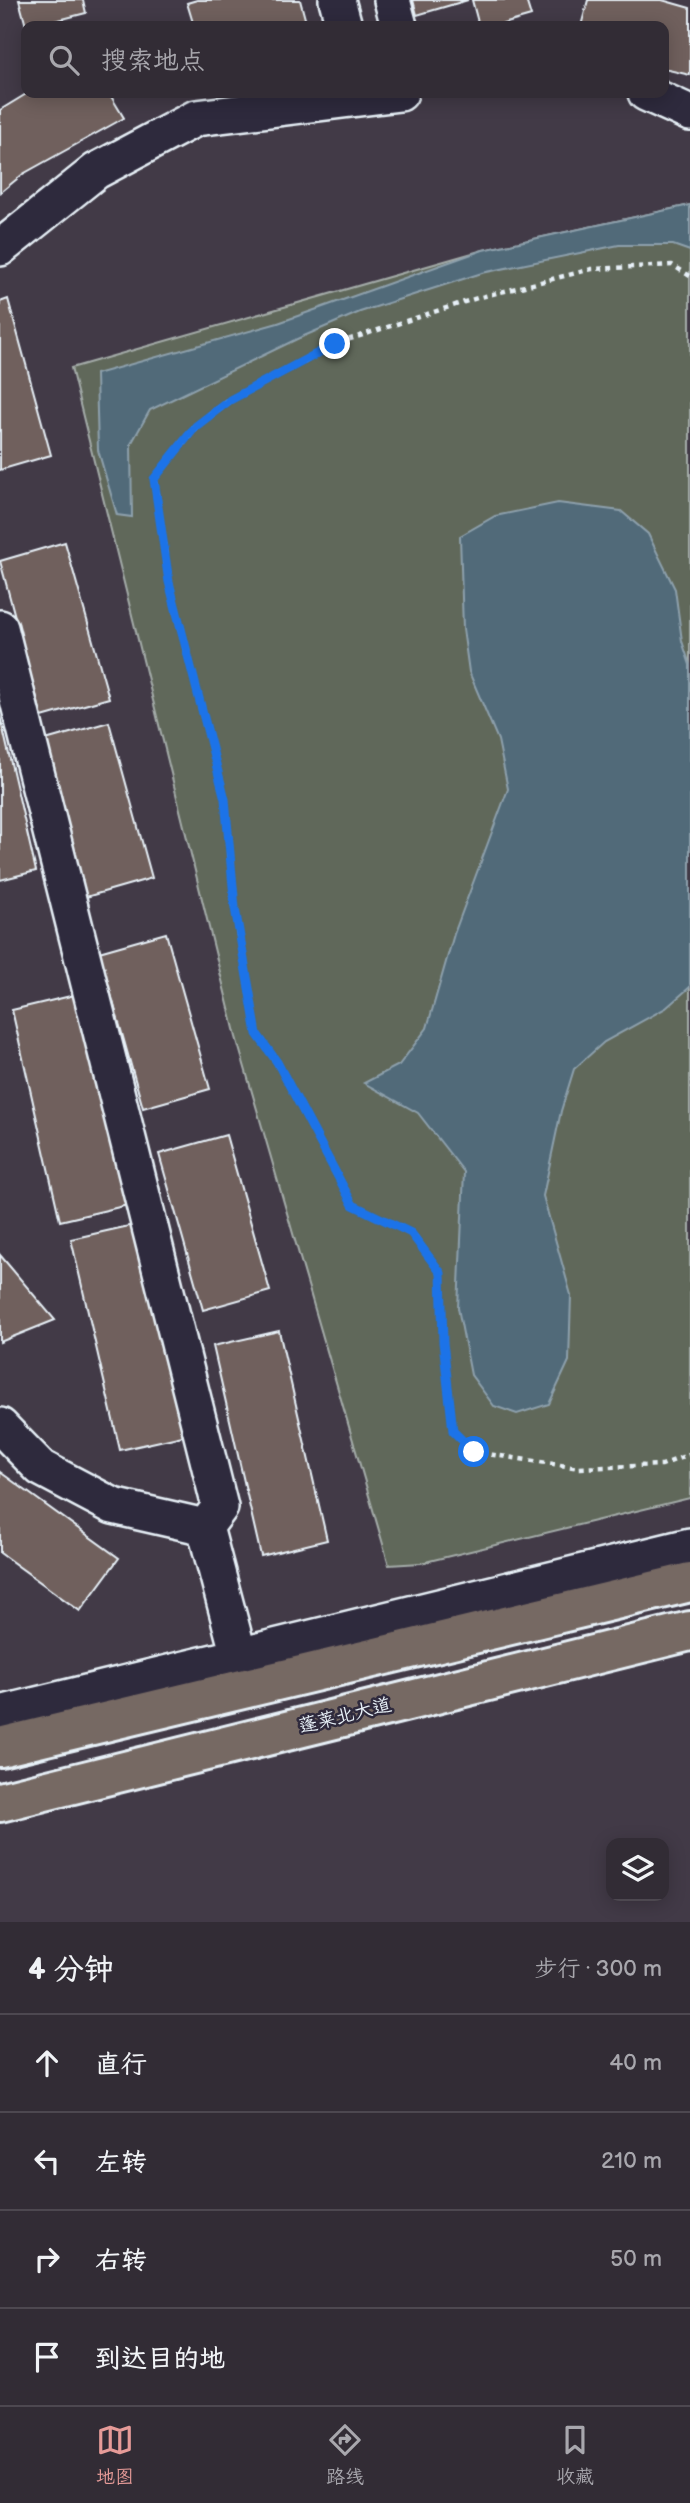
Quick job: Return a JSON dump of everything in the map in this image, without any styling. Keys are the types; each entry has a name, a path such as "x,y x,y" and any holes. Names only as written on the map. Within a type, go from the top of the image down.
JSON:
{"main road":[{"path":"0,1747 690,1582"},
{"name":"蓬莱北大道","path":"0,1802 690,1631"}],"lane":[{"path":"337,0 343,21"},
{"path":"392,0 398,21"},
{"path":"0,248 96,171 197,118 342,98"},
{"path":"657,98 690,113"},
{"path":"0,628 220,1507 205,1527"},
{"path":"0,1426 41,1468 113,1506 205,1527"},
{"path":"205,1527 239,1656"},
{"path":"0,1714 690,1546"}],"path":[{"path":"690,276 672,265 592,269 478,298 335,344 230,400 196,426 154,479 169,582 225,799 235,908 257,1034 277,1062 353,1205 411,1233 441,1273 443,1342 453,1431 474,1452 579,1468 662,1465 690,1454"}],"green space":[{"path":"690,205 690,1498 421,1563 389,1565 236,1037 71,368 483,250"}],"water":[{"path":"690,205 690,251 673,245 619,245 482,273 360,312 297,339 150,410 131,444 132,517 117,515 98,450 96,374 278,323 483,250"},
{"path":"558,503 621,511 648,534 675,589 682,641 690,665 690,987 666,1008 604,1042 574,1069 561,1111 543,1196 571,1295 569,1361 549,1404 517,1414 494,1406 471,1375 458,1308 464,1172 418,1113 364,1083 399,1065 427,1028 454,934 508,789 498,740 469,672 463,629 460,536 495,516"}],"building":[{"path":"19,0 83,0 86,13 55,21 25,21"},
{"path":"197,0 300,0 306,21 192,21 187,3"},
{"path":"413,0 468,0 417,15"},
{"path":"472,0 526,0 531,16 514,21 478,21"},
{"path":"588,0 662,0 690,8 690,75 669,70 669,21 582,21"},
{"path":"21,97 112,98 124,118 23,174 0,193 0,110"},
{"path":"8,299 51,455 0,470 0,302"},
{"path":"65,542 109,698 42,717 0,561"},
{"path":"0,716 36,871 0,880"},
{"path":"109,722 152,878 86,897 42,741"},
{"path":"166,933 210,1089 143,1108 99,952"},
{"path":"79,994 128,1205 60,1221 12,1010"},
{"path":"226,1135 270,1291 203,1310 159,1154"},
{"path":"138,1224 187,1435 120,1450 71,1239"},
{"path":"0,1255 55,1320 0,1342"},
{"path":"279,1331 327,1540 261,1556 213,1346"},
{"path":"0,1472 119,1558 80,1611 0,1553"}],"route":[{"path":"335,344 230,400 196,426 154,479 169,582 225,799 235,908 257,1034 277,1062 353,1205 411,1233 441,1273 443,1342 453,1431 474,1452"}]}
